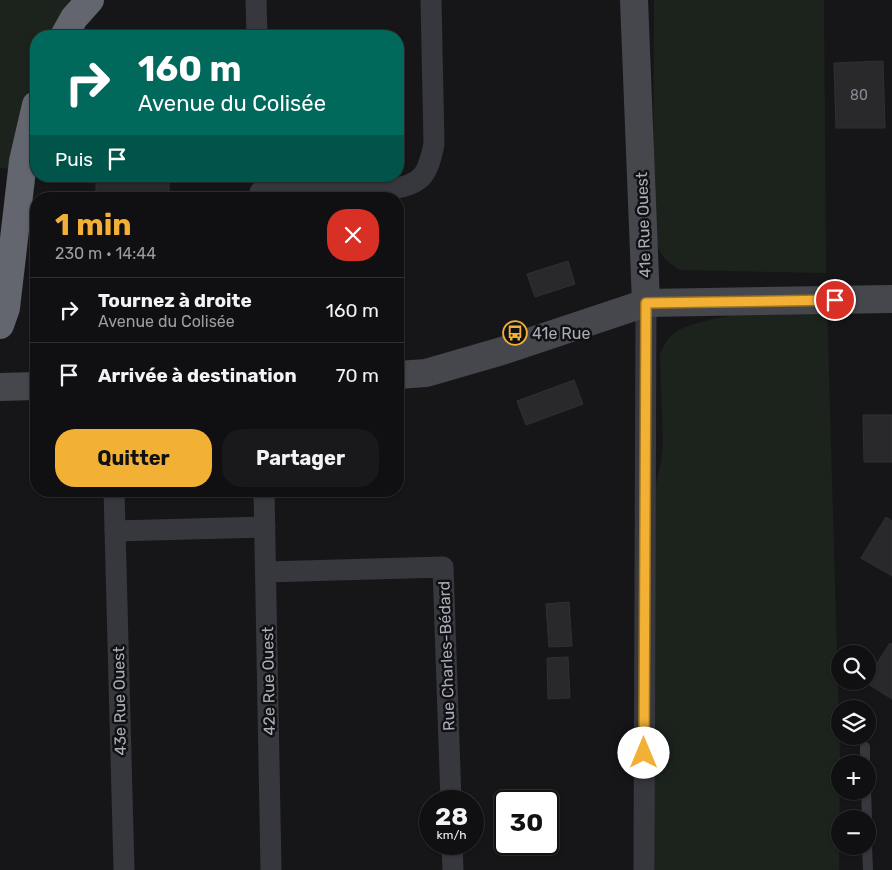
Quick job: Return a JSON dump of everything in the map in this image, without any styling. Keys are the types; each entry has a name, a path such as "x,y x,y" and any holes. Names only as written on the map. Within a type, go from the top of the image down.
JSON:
{"highway":[{"path":"67,30 74,18 90,0"},
{"path":"3,316 23,161 30,131"}],"street":[{"path":"256,0 257,30"},
{"path":"260,189 392,189 410,186 424,176 430,164 434,144 431,0"},
{"name":"41e Rue Ouest","path":"634,0 646,303 644,870"},
{"path":"404,375 426,373 502,351 646,303 892,299"},
{"path":"0,387 30,386"},
{"name":"43e Rue Ouest","path":"114,497 124,870"},
{"name":"42e Rue Ouest","path":"264,497 271,870"},
{"path":"115,531 265,527"},
{"name":"Rue Charles-Bédard","path":"266,572 443,567 451,790"},
{"path":"452,855 453,870"}],"lane":[{"path":"865,747 865,755"},
{"path":"867,855 868,870"}],"shaded area":[{"path":"0,0 70,0 52,30 30,30 30,86 21,116 10,169 0,168"},
{"path":"654,0 824,0 826,273 680,270 662,255 657,244 653,222"},
{"path":"827,307 837,645 831,645 831,690 838,690 838,700 831,700 831,745 840,745 840,755 831,755 831,800 840,800 840,810 831,810 831,855 839,855 839,870 655,870 648,518 663,445 660,355 670,337 681,329 696,323 733,315"}],"building":[{"path":"883,61 885,128 836,128 834,63"},
{"path":"96,182 169,182 169,192 96,192"},
{"path":"568,261 575,284 535,297 527,274"},
{"path":"574,380 583,404 526,425 517,401"},
{"path":"863,415 892,415 892,462 864,462"},
{"path":"886,517 892,521 892,576 861,558"},
{"path":"569,602 572,646 549,647 546,604"},
{"path":"890,643 892,644 892,699 876,689 876,665"},
{"path":"568,657 570,698 548,699 547,658"}],"place":[{"name":"41e Rue","path":"515,333"}],"route":[{"path":"644,753 646,303 835,300"}]}
